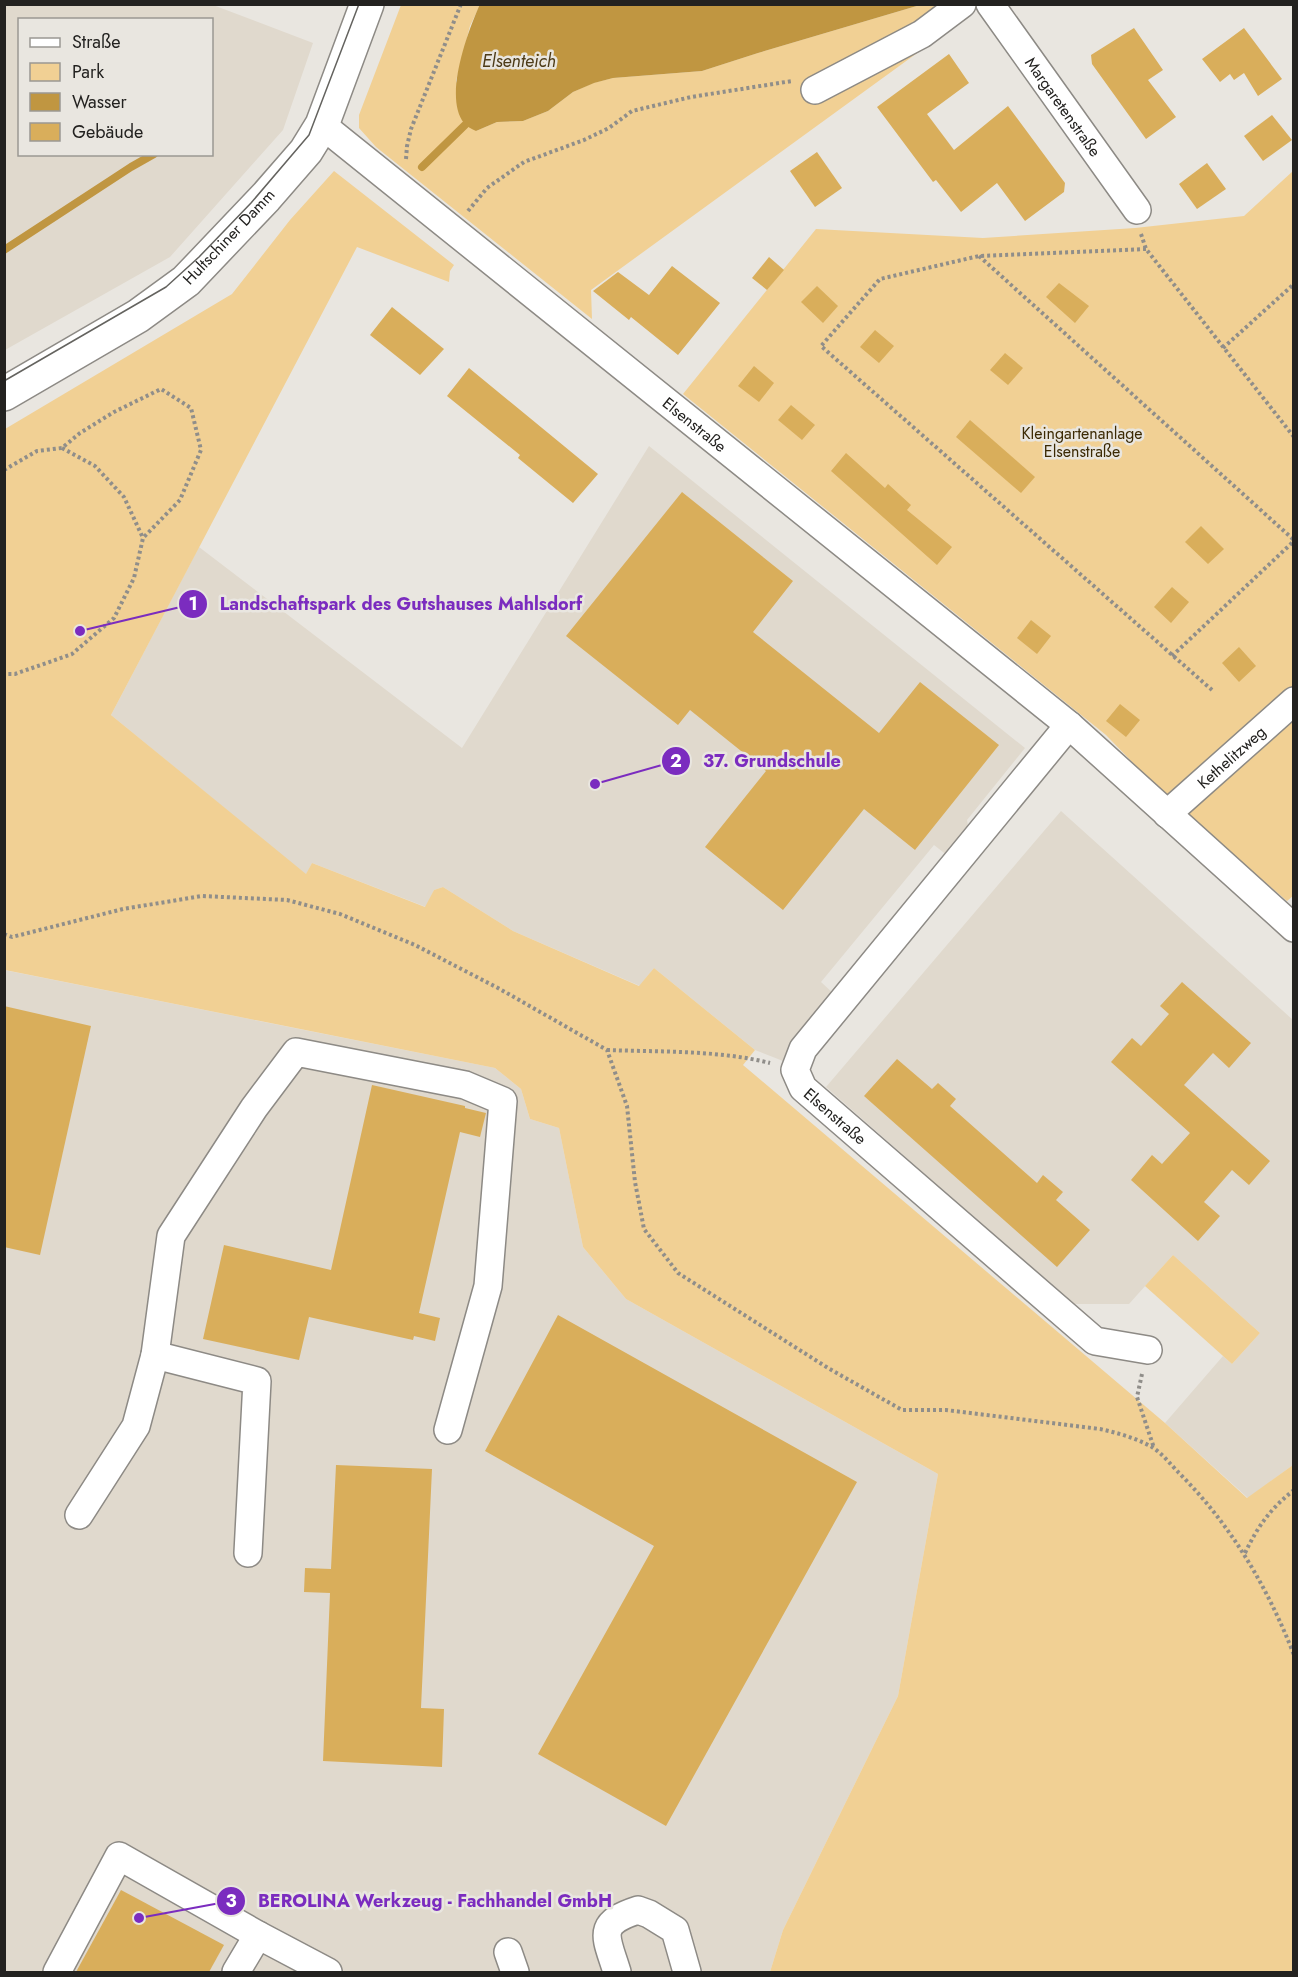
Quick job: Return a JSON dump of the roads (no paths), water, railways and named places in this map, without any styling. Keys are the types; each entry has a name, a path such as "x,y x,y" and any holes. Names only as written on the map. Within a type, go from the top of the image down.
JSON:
{"main road":[{"name":"Hultschiner Damm","path":"4,394 138,316 186,281 288,172 306,151 322,125 367,4"}],"street":[{"path":"815,90 922,34 962,4"},
{"name":"Margaretenstraße","path":"990,4 1137,210"},
{"name":"Elsenstraße","path":"322,125 1069,725 1293,928"},
{"name":"Kethelitzweg","path":"1167,814 1293,701"},
{"name":"Elsenstraße","path":"1069,725 803,1049 795,1070 803,1088 1095,1341 1148,1350"},
{"path":"79,1515 136,1426 155,1355 171,1236 254,1108 296,1052 465,1085 503,1101 488,1287 448,1430"},
{"path":"155,1355 257,1381 248,1553"},
{"path":"57,1972 119,1856 328,1972"},
{"path":"617,1972 606,1930 612,1921 638,1910 675,1930 687,1972"},
{"path":"236,1972 258,1935"},
{"path":"500,1972 508,1952 515,1972"}],"water":[{"name":"Elsenteich","path":"480,4 920,5 702,71 613,78 594,83 573,92 548,111 523,121 497,122 476,131 464,123 458,112 456,97 464,47"}],"waterway":[{"path":"422,167 465,125"},
{"path":"4,250 150,156"}],"tram line":[{"path":"4,381 166,287 199,257 251,203 309,135 359,4"}],"place":[{"name":"Landschaftspark des Gutshauses Mahlsdorf","path":"80,631"},
{"name":"37. Grundschule","path":"595,784"},
{"name":"BEROLINA Werkzeug - Fachhandel GmbH","path":"139,1918"}],"park label":[{"name":"Kleingartenanlage Elsenstraße","path":"1082,442"}]}
